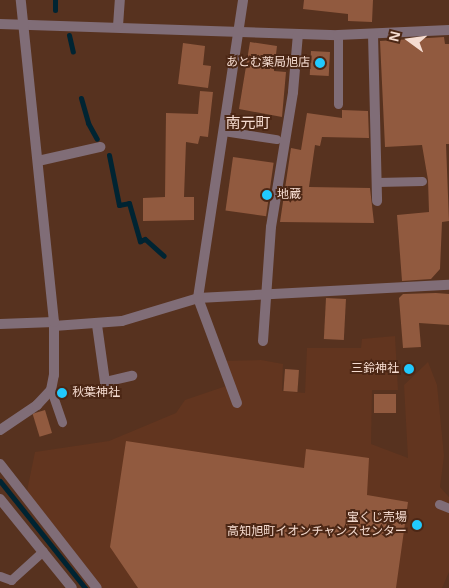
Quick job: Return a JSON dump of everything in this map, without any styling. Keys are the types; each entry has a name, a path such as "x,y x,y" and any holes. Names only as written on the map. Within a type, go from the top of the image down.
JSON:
{"street":[{"path":"0,430 37,405 51,390 54,375 54,324 20,0"},
{"path":"118,26 120,0"},
{"path":"237,403 198,298 243,0"},
{"path":"0,24 118,26 338,35 449,30"},
{"path":"263,341 265,293 298,34"},
{"path":"373,34 377,202"},
{"path":"38,161 100,148"},
{"path":"0,324 97,324 198,298 449,284"},
{"path":"97,324 105,382 132,376"},
{"path":"0,464 97,588"},
{"path":"0,499 72,588"}],"lane":[{"path":"338,35 338,104"},
{"path":"223,131 276,139"},
{"path":"377,182 422,181"},
{"path":"51,390 62,422"},
{"path":"438,504 449,508"},
{"path":"0,576 11,580 43,551"}],"shaded area":[{"path":"395,336 398,390 372,390 371,444 408,458 404,385 428,362 437,385 444,456 440,487 449,497 449,572 442,588 99,588 27,491 35,452 109,441 176,413 185,400 232,384 223,361 261,360 283,364 282,391 305,393 307,348 361,348 362,339"}],"building":[{"path":"304,0 373,0 372,22 348,21 348,14 303,9"},
{"path":"444,37 445,44 449,44 449,144 446,144 449,221 442,222 440,269 431,279 402,281 397,215 429,212 428,180 422,145 385,147 380,41"},
{"path":"250,42 277,46 274,71 286,72 282,117 239,109"},
{"path":"183,43 205,46 203,65 211,66 208,88 178,84"},
{"name":"あとむ薬局旭店","path":"311,51 330,52 329,76 310,75"},
{"path":"200,91 213,92 208,137 200,136 198,144 186,142 184,197 194,197 194,220 143,221 143,198 165,197 166,113 198,114"},
{"path":"342,110 368,111 369,138 322,137 320,146 315,145 309,187 370,188 374,223 280,222 291,148 301,150 307,113 342,118"},
{"path":"233,157 274,163 266,216 225,210"},
{"path":"403,294 449,294 449,325 419,323 421,347 403,348 399,298"},
{"path":"326,298 346,299 344,340 324,339"},
{"path":"285,369 299,370 297,392 283,391"},
{"path":"374,394 396,394 396,413 374,413"},
{"path":"45,410 52,433 40,437 33,414"},
{"path":"126,441 304,468 306,449 369,458 367,495 408,502 396,588 138,588 110,547"}],"waterway":[{"path":"55,0 55,10"},
{"path":"69,35 73,52"},
{"path":"81,98 88,123 97,139"},
{"path":"109,155 119,205 129,203 140,241 145,239 164,256"},
{"path":"0,481 85,588"}],"place":[{"name":"あとむ薬局旭店","path":"320,63"},
{"name":"地蔵","path":"267,195"},
{"name":"三鈴神社","path":"409,369"},
{"name":"秋葉神社","path":"62,393"},
{"name":"宝くじ売場 高知旭町イオンチャンスセンター","path":"417,525"}],"district":[{"name":"南元町","path":"248,123"}]}
